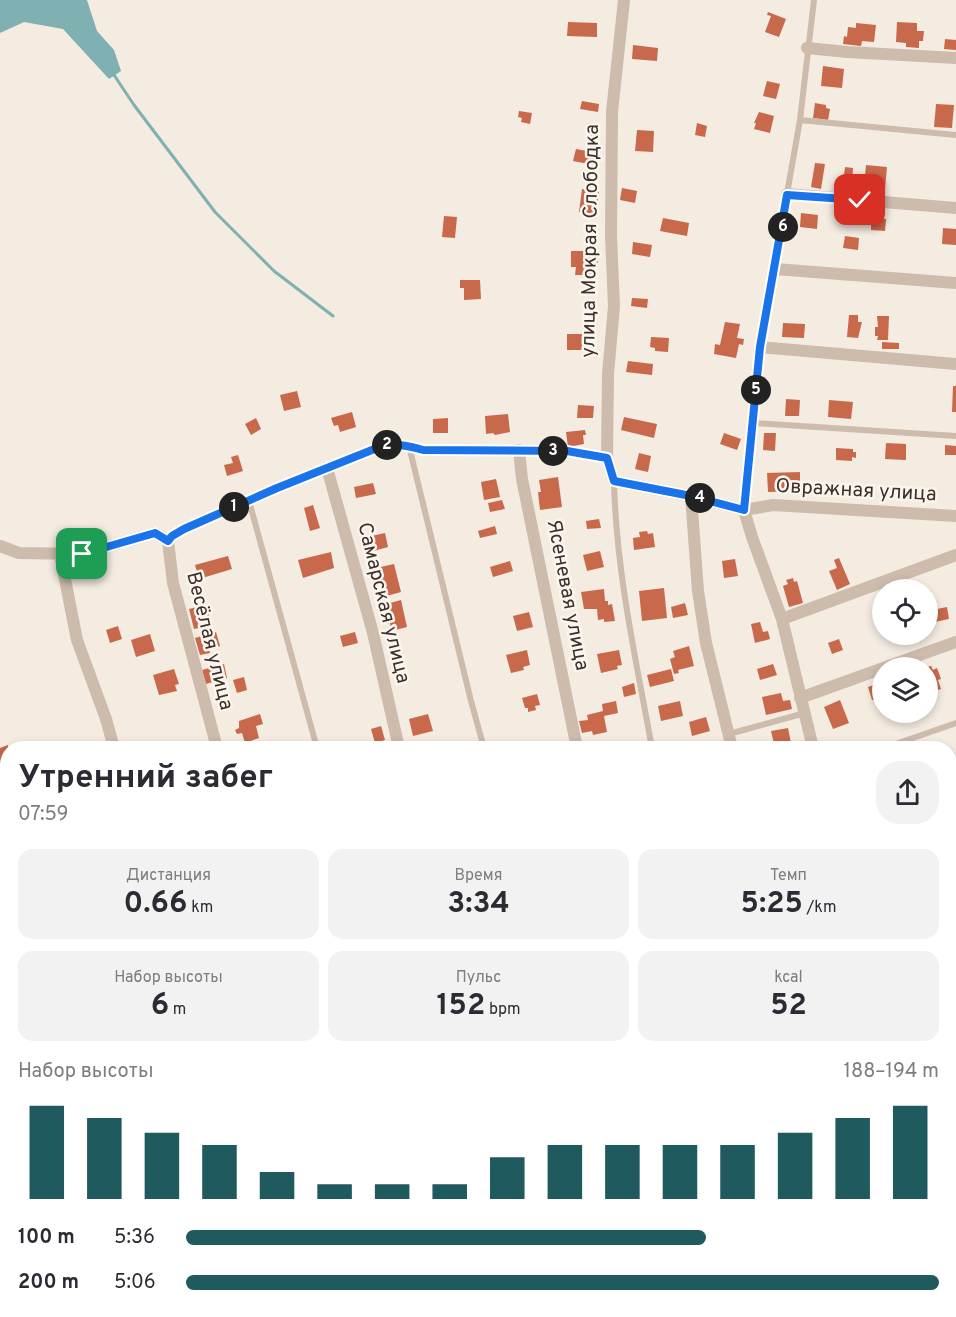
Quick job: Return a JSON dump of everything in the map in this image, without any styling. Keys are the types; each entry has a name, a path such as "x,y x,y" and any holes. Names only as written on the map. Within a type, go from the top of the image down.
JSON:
{"street":[{"name":"улица Мокрая Слободка","path":"614,481 607,458 608,374 614,306 611,236 612,112 624,0"},
{"path":"807,48 956,58"},
{"path":"787,195 956,208"},
{"path":"775,269 956,283"},
{"path":"760,347 956,364"},
{"name":"Ясеневая улица","path":"519,450 522,478 576,741"},
{"name":"Самарская улица","path":"327,468 373,633 397,741"},
{"name":"Овражная улица","path":"614,481 691,496 744,510 773,505 956,516"},
{"path":"691,496 698,591 706,643 730,741"},
{"path":"744,510 782,619 811,741"},
{"path":"0,546 20,554 82,554 155,533 168,541"},
{"name":"Весёлая улица","path":"168,541 172,583 215,741"},
{"path":"60,554 77,640 112,741"},
{"path":"782,619 956,555"},
{"path":"800,698 956,642"}],"lane":[{"path":"744,510 760,347 800,120 814,0"},
{"path":"800,120 956,135"},
{"path":"753,423 956,436"},
{"path":"168,541 184,529 387,445 400,444 423,450 567,451 607,458"},
{"path":"410,446 482,741"},
{"path":"614,481 615,527 651,741"},
{"path":"249,501 315,741"},
{"path":"729,734 804,713"},
{"path":"905,741 956,723"}],"water":[{"path":"0,0 87,0 97,31 114,50 121,71 109,79 63,29 24,22 0,33"}],"building":[{"path":"768,12 786,19 779,37 765,32 771,16 767,15"},
{"path":"568,22 597,23 597,37 567,36"},
{"path":"897,22 917,23 917,31 924,31 923,41 919,41 919,48 906,47 906,43 896,42"},
{"path":"856,23 876,25 874,42 862,41 861,46 843,44 844,36 847,37 848,27 856,28"},
{"path":"945,39 956,40 956,50 944,49"},
{"path":"633,45 658,48 657,61 632,59"},
{"path":"823,66 844,69 842,88 821,86"},
{"path":"767,81 780,84 776,99 763,96"},
{"path":"582,101 599,104 598,112 580,109"},
{"path":"815,103 826,105 826,108 830,109 828,120 813,118"},
{"path":"936,104 954,105 952,128 934,127"},
{"path":"519,111 532,113 530,124 521,122 522,118 518,117"},
{"path":"759,112 774,116 770,133 754,129"},
{"path":"589,123 597,124 596,136 588,135"},
{"path":"697,123 707,126 705,137 695,135"},
{"path":"637,130 654,131 653,152 635,151"},
{"path":"576,149 597,153 594,165 573,161"},
{"path":"815,163 825,164 821,189 811,187"},
{"path":"866,165 887,167 885,189 864,187"},
{"path":"845,167 853,168 852,183 843,183"},
{"path":"622,188 637,191 635,203 620,200"},
{"path":"582,189 599,192 596,214 579,212"},
{"path":"868,212 880,213 880,218 886,219 885,231 871,230 871,223 867,223"},
{"path":"801,213 818,215 817,229 800,227"},
{"path":"444,216 457,217 455,238 442,237"},
{"path":"663,218 689,223 687,236 660,231"},
{"path":"943,228 956,229 956,245 942,244"},
{"path":"845,236 859,238 858,250 843,248"},
{"path":"633,242 652,245 650,257 632,254"},
{"path":"571,251 593,251 593,260 598,260 597,266 592,266 592,275 575,275 576,267 571,267"},
{"path":"460,280 480,280 481,299 464,300 464,288 460,288"},
{"path":"632,298 648,299 647,308 631,306"},
{"path":"849,315 858,315 858,322 862,322 858,338 847,337"},
{"path":"877,316 889,316 888,340 877,340 878,336 875,336 875,327 878,327"},
{"path":"725,322 740,324 737,338 744,339 743,345 739,344 736,358 714,354 715,344 720,345"},
{"path":"783,323 805,324 804,338 782,337"},
{"path":"567,334 593,334 593,350 567,350"},
{"path":"651,337 669,338 668,352 655,351 655,348 650,347"},
{"path":"882,342 899,343 899,349 882,349"},
{"path":"628,361 653,364 652,375 626,372"},
{"path":"953,386 956,386 956,412 952,412"},
{"path":"297,391 301,407 284,411 280,395"},
{"path":"786,399 800,400 799,416 785,416"},
{"path":"829,400 853,402 851,419 828,417"},
{"path":"578,405 594,406 593,418 577,418"},
{"path":"352,412 356,427 340,432 338,425 334,426 331,418"},
{"path":"508,414 510,432 486,434 485,416"},
{"path":"624,417 657,424 654,438 621,430"},
{"path":"256,418 261,429 251,435 245,424"},
{"path":"448,418 448,433 433,433 433,419"},
{"path":"585,430 584,444 568,447 566,432"},
{"path":"724,433 741,439 737,450 720,444"},
{"path":"764,433 776,433 775,451 763,450"},
{"path":"886,443 906,444 906,460 885,459"},
{"path":"945,445 956,446 956,455 945,455"},
{"path":"836,448 853,449 853,452 856,452 856,458 852,457 852,461 836,460"},
{"path":"639,453 651,456 648,472 635,469"},
{"path":"238,455 243,471 227,476 224,465 233,463 231,457"},
{"path":"800,472 800,491 768,492 767,473"},
{"path":"558,477 562,507 540,510 539,480"},
{"path":"496,479 500,497 484,500 481,482"},
{"path":"373,483 376,494 356,498 354,487"},
{"path":"502,500 505,509 490,512 488,503"},
{"path":"313,505 320,528 310,531 304,508"},
{"path":"599,519 601,528 587,529 586,521"},
{"path":"495,526 497,534 480,538 478,531"},
{"path":"647,531 648,534 653,533 655,547 634,550 633,538 640,537 639,532"},
{"path":"385,533 388,547 370,552 367,537"},
{"path":"600,551 604,567 587,571 583,555"},
{"path":"331,552 334,568 303,578 298,560"},
{"path":"228,556 232,569 199,579 195,565"},
{"path":"839,558 850,584 837,590 829,571 837,568 834,560"},
{"path":"735,559 738,576 724,578 722,561"},
{"path":"510,561 513,571 493,577 490,567"},
{"path":"394,564 401,592 383,597 376,568"},
{"path":"793,578 794,582 797,581 803,603 789,607 783,586 788,584 786,580"},
{"path":"664,588 667,618 642,621 639,591"},
{"path":"604,589 605,601 608,601 608,605 612,604 615,621 598,620 597,609 584,609 581,592"},
{"path":"401,600 407,627 391,631 383,605"},
{"path":"685,603 688,615 673,618 671,607"},
{"path":"206,605 209,616 197,619 199,628 194,629 189,609"},
{"path":"947,607 949,619 938,621 938,609"},
{"path":"529,612 533,627 517,631 513,616"},
{"path":"760,622 763,632 768,631 770,639 755,643 751,624"},
{"path":"118,626 122,639 110,643 106,630"},
{"path":"216,632 220,646 209,649 210,653 200,655 195,638"},
{"path":"355,632 358,643 343,647 340,636"},
{"path":"150,634 155,651 136,657 131,640"},
{"path":"839,639 843,650 832,654 828,643"},
{"path":"689,646 694,666 678,670 679,673 674,674 670,659 675,657 673,651"},
{"path":"527,650 530,665 523,667 524,670 511,673 506,655"},
{"path":"619,650 622,665 617,666 618,669 601,673 597,654"},
{"path":"224,664 227,678 206,684 202,670"},
{"path":"773,664 777,675 760,680 757,669"},
{"path":"174,669 179,684 175,685 177,691 159,695 153,675"},
{"path":"671,669 674,681 650,687 647,675"},
{"path":"244,677 247,690 237,693 233,680"},
{"path":"634,683 636,694 624,697 622,687"},
{"path":"872,686 872,700 868,687"},
{"path":"781,693 783,701 790,700 792,709 766,715 762,697"},
{"path":"537,694 540,705 535,706 536,710 528,712 522,698"},
{"path":"840,700 849,723 833,729 824,707"},
{"path":"616,701 618,713 604,716 607,732 593,735 592,731 582,733 579,721 588,720 587,715 603,711 602,704"},
{"path":"680,701 683,716 661,721 658,706"},
{"path":"260,714 263,724 256,726 259,738 244,741 242,733 237,734 235,730 239,728 239,721"},
{"path":"428,714 433,731 413,736 409,719"},
{"path":"706,717 710,731 692,736 689,722"},
{"path":"381,726 385,740 374,741 371,729"},
{"path":"788,728 791,741 773,741 771,731"}],"waterway":[{"path":"112,72 134,105 215,212 274,271 333,316"}],"route":[{"path":"82,554 155,533 168,541 184,529 277,488 377,448 400,444 423,450 567,451 607,458 614,481 691,496 744,510 760,347 787,195 860,200"}]}
